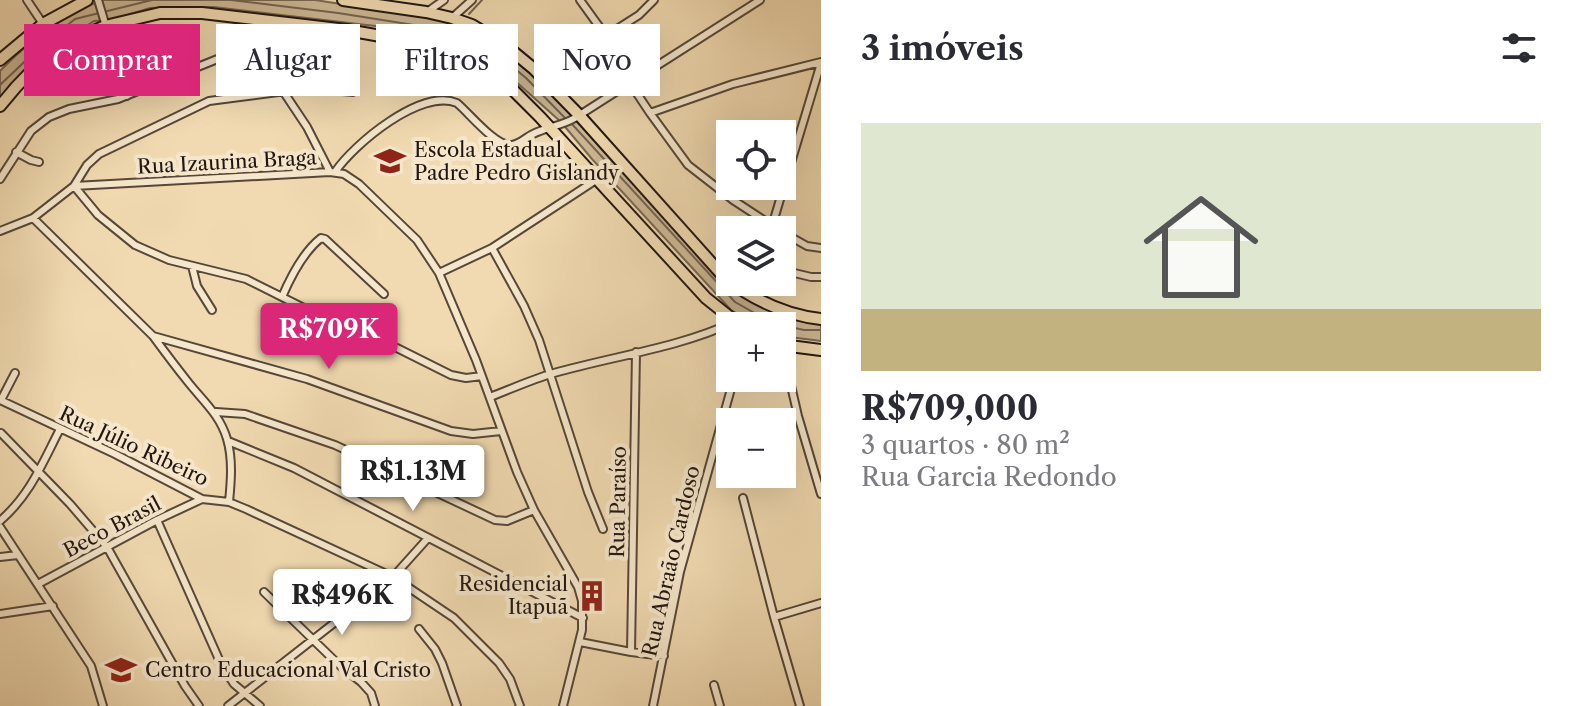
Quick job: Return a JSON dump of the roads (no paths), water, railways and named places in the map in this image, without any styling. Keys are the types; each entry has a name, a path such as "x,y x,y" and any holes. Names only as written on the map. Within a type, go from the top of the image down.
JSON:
{"highway":[{"path":"43,24 87,0"},
{"path":"343,0 452,18 472,25 505,45 534,69 716,268"},
{"path":"0,106 39,63 103,21 189,12 347,30 426,43 458,53 489,69 520,96 706,298 723,312"},
{"path":"0,60 24,40"},
{"path":"756,296 776,308 821,319"},
{"path":"796,347 821,350"}],"street":[{"path":"27,0 43,24"},
{"path":"426,12 444,0"},
{"path":"452,18 472,0"},
{"path":"580,0 597,24"},
{"path":"625,24 654,0"},
{"path":"660,64 760,0"},
{"path":"98,1 104,24"},
{"path":"650,113 733,84 821,62 781,216"},
{"path":"0,179 31,131 49,117 69,109 127,96"},
{"path":"0,231 33,218 74,186 87,165 99,154 209,101 246,96"},
{"path":"286,96 332,172 403,111 425,103 452,100 495,139 505,144 516,144 534,133 563,125 610,96"},
{"path":"639,96 688,165 758,216"},
{"path":"16,152 39,162"},
{"name":"Rua Izaurina Braga","path":"74,186 332,172 344,174 359,184 417,240 439,273 534,510 578,587 583,618 580,642 563,706"},
{"path":"439,273 492,248 596,180"},
{"path":"74,186 98,215 135,245 169,260 246,279 451,375 466,378 482,376"},
{"path":"33,218 153,336 190,385 216,412 228,441 229,502"},
{"path":"282,297 293,273 321,238 384,294"},
{"path":"796,240 807,246 821,248"},
{"path":"492,248 534,329 603,529"},
{"path":"192,266 197,286 212,310"},
{"path":"796,274 821,277"},
{"path":"490,397 551,374 716,331"},
{"path":"153,336 307,379 451,431 473,434 501,431"},
{"name":"Rua Paraíso","path":"631,652 636,352"},
{"path":"0,400 15,373"},
{"name":"Rua Abraão Cardoso","path":"653,706 680,572 730,392"},
{"path":"793,392 821,494"},
{"name":"Rua Júlio Ribeiro","path":"0,400 202,499 229,502 393,577 454,618 489,651 510,679 520,706"},
{"path":"216,412 245,414 335,445 495,520 507,521 534,510"},
{"path":"60,429 29,489 0,524 91,666 103,706"},
{"path":"1,433 90,525 107,547 199,706"},
{"path":"228,441 294,468 583,618"},
{"path":"743,498 800,706"},
{"name":"Beco Brasil","path":"38,584 202,499"},
{"path":"157,520 221,664 234,684 260,706"},
{"path":"228,706 393,577 428,538"},
{"path":"0,557 18,555"},
{"path":"264,592 313,641 361,682 371,693 375,706"},
{"path":"774,617 821,603"},
{"path":"0,614 53,606"},
{"path":"419,629 442,663 457,706"},
{"path":"580,642 664,656"},
{"path":"714,685 720,706"}],"waterway":[{"path":"0,85 75,19 152,0"},
{"path":"231,0 452,31 495,52 566,119"},
{"path":"469,14 482,0"},
{"path":"571,123 735,302 772,323 804,330 821,330"}],"place":[{"name":"Escola Estadual Padre Pedro Gislandy","path":"390,161"},
{"name":"Residencial Itapuã","path":"592,596"},
{"name":"Centro Educacional Val Cristo","path":"121,670"}]}
